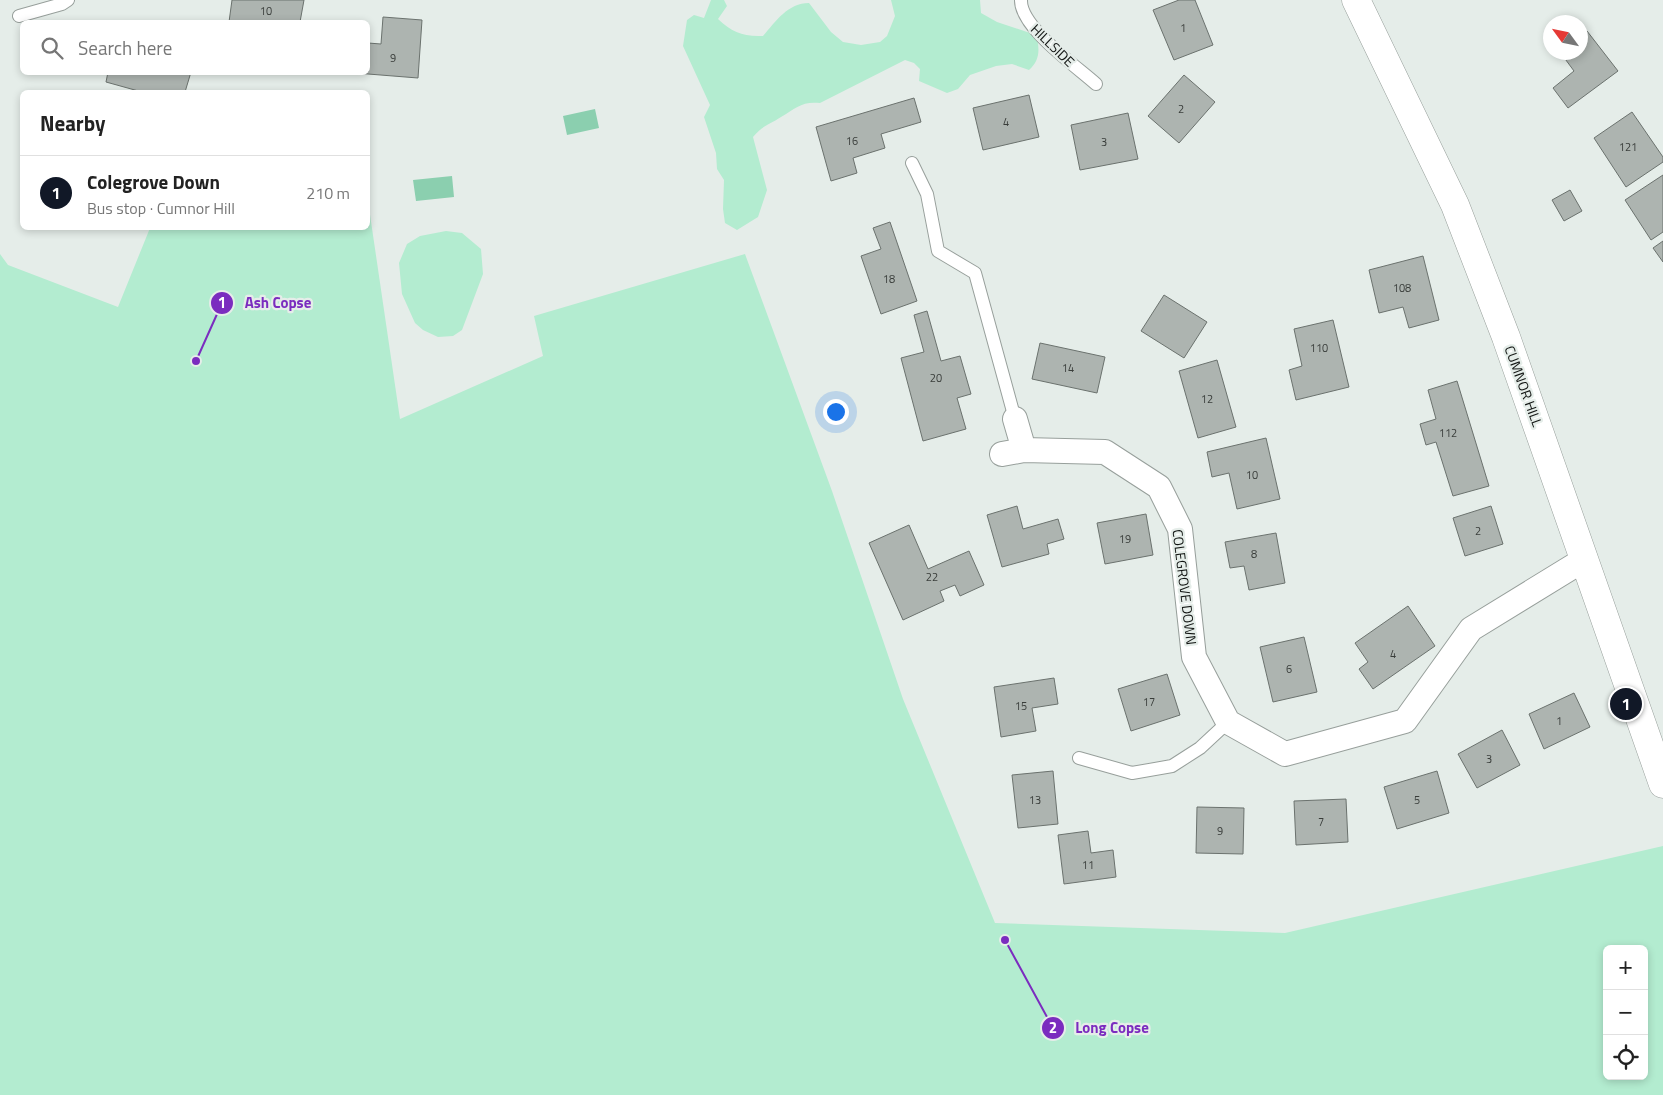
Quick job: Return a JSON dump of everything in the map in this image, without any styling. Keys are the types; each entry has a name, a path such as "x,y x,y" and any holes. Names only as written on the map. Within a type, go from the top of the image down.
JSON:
{"street":[{"name":"CUMNOR HILL","path":"1356,0 1455,206 1506,336 1663,784"},
{"name":"COLEGROVE DOWN","path":"1015,419 1013,452 1105,452 1159,487 1180,529 1194,657 1228,722"},
{"path":"1228,722 1285,754 1405,721 1471,629 1585,559"}],"lane":[{"path":"19,16 62,4 68,0"},
{"name":"HILLSIDE","path":"1022,0 1021,8 1031,25 1096,84"},
{"path":"912,163 927,194 938,250 975,273 1015,419"},
{"path":"1079,758 1132,773 1172,766 1200,748 1228,722"}],"shaded area":[{"path":"711,0 724,0 727,6 718,19 723,24 738,33 749,36 763,36 789,9 809,3 831,32 843,42 861,45 880,42 887,36 895,16 891,0 980,0 981,13 997,22 1036,35 1038,54 1033,66 1029,70 1012,64 996,66 970,75 958,89 947,93 919,81 920,69 914,63 905,60 820,103 808,103 795,108 763,128 753,137 767,190 758,217 737,230 725,223 723,209 724,180 717,169 716,153 704,117 710,105 683,46 687,20 694,15 704,18"},
{"path":"595,109 599,128 567,135 563,116"},
{"path":"452,176 454,197 416,201 413,180"},
{"path":"370,215 400,419 543,356 534,316 745,254 832,491 903,699 995,923 1285,933 1663,846 1663,1095 0,1095 0,254 8,265 118,307 149,230 370,230"},
{"path":"446,231 462,233 481,249 483,274 462,330 453,336 438,337 423,330 415,323 402,294 399,263 407,244 420,236"}],"building":[{"path":"232,0 304,0 300,20 229,20"},
{"path":"1179,0 1195,0 1213,45 1174,60 1153,10"},
{"path":"383,17 422,20 418,78 370,74 370,43 381,44"},
{"path":"1588,32 1618,71 1568,108 1553,88 1574,71 1566,60 1588,60"},
{"path":"107,75 190,75 186,90 135,90 106,82"},
{"path":"1184,75 1215,102 1179,143 1148,116"},
{"path":"1029,95 1039,137 983,150 973,108"},
{"path":"914,98 921,122 881,134 885,148 853,158 857,173 831,181 816,127"},
{"path":"1632,112 1663,157 1663,162 1626,187 1594,138"},
{"path":"1128,113 1138,159 1080,170 1071,125"},
{"path":"1663,175 1663,232 1651,240 1625,200"},
{"path":"1570,190 1582,211 1564,221 1552,200"},
{"path":"890,222 917,301 881,314 861,256 881,249 873,228"},
{"path":"1663,241 1663,262 1653,248"},
{"path":"1423,256 1439,320 1409,328 1403,307 1379,313 1369,270"},
{"path":"1164,295 1207,322 1184,358 1141,331"},
{"path":"927,311 941,361 960,356 971,394 957,398 966,429 923,441 901,358 924,352 914,315"},
{"path":"1333,320 1349,387 1296,400 1289,370 1302,366 1294,329"},
{"path":"1040,343 1105,357 1097,393 1032,379"},
{"path":"1217,360 1236,427 1198,438 1179,371"},
{"path":"1457,381 1489,486 1453,496 1436,442 1426,445 1420,424 1436,419 1428,390"},
{"path":"1266,438 1280,499 1237,509 1229,473 1212,477 1207,452"},
{"path":"1017,506 1023,529 1058,519 1064,539 1047,544 1049,554 1002,567 987,515"},
{"path":"1491,506 1503,544 1465,556 1453,518"},
{"path":"1146,514 1153,555 1105,564 1097,523"},
{"path":"909,525 928,569 969,551 984,585 960,596 955,585 940,591 944,601 903,620 869,543"},
{"path":"1276,533 1285,583 1249,590 1244,566 1230,568 1225,542"},
{"path":"1408,606 1435,646 1373,689 1359,669 1368,662 1355,643"},
{"path":"1304,637 1317,692 1273,702 1260,647"},
{"path":"1167,674 1180,715 1131,731 1118,689"},
{"path":"1054,678 1058,704 1032,708 1036,731 1001,737 994,687"},
{"path":"1574,693 1590,727 1544,749 1529,714"},
{"path":"1502,730 1520,765 1477,788 1458,754"},
{"path":"1053,771 1058,824 1018,828 1012,775"},
{"path":"1437,771 1449,813 1397,829 1384,787"},
{"path":"1346,799 1348,842 1296,845 1294,801"},
{"path":"1197,807 1244,808 1243,854 1196,853"},
{"path":"1088,831 1091,853 1113,850 1116,877 1064,884 1058,835"}],"place":[{"name":"Ash Copse","path":"196,361"},
{"name":"Colegrove Down","path":"1626,704"},
{"name":"Long Copse","path":"1005,940"}]}
